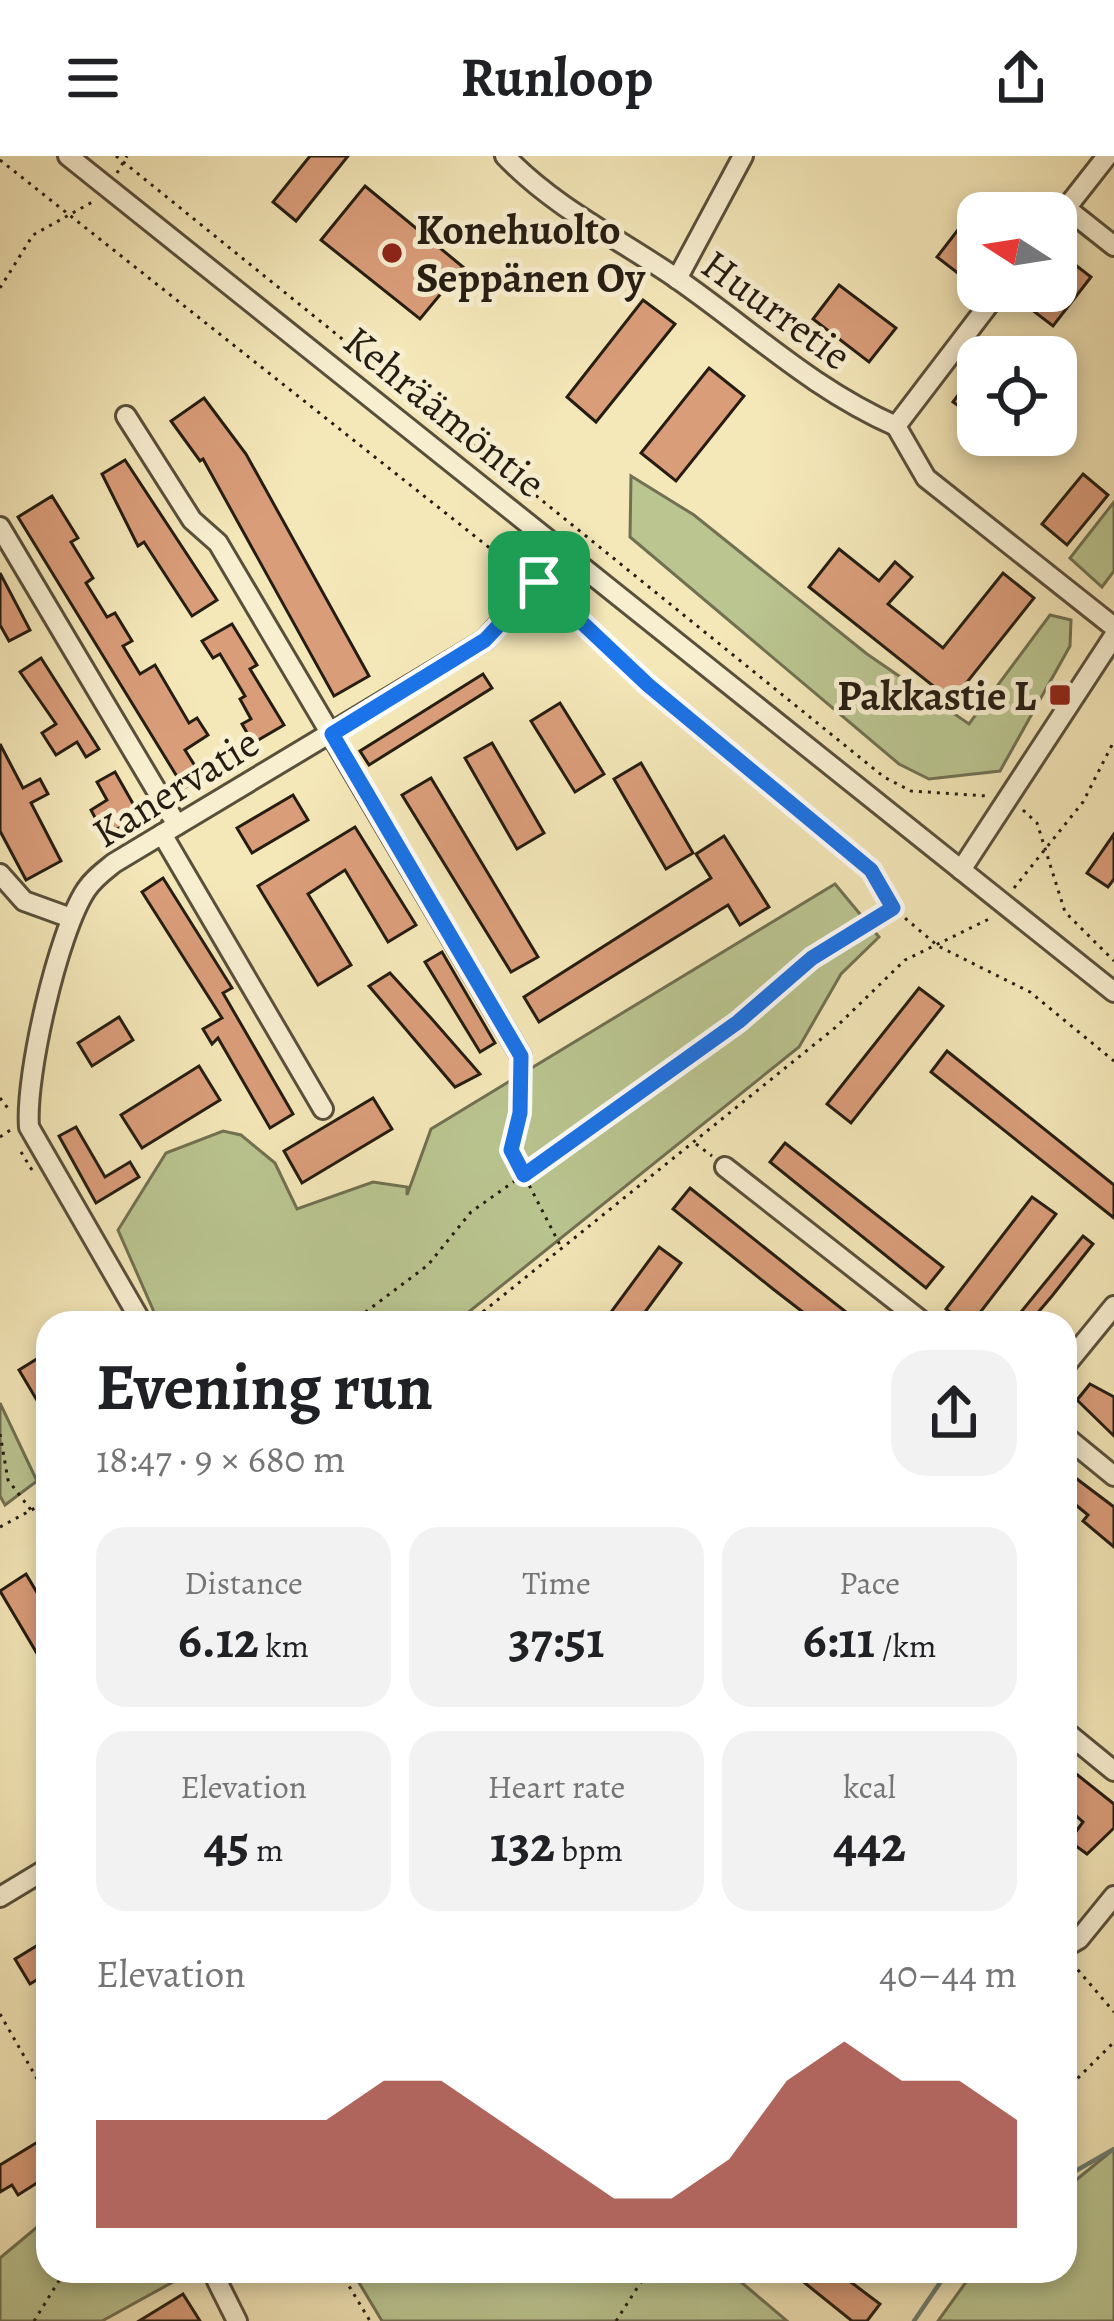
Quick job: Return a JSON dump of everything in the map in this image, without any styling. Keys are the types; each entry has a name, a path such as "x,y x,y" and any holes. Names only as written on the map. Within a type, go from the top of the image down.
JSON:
{"street":[{"name":"Huurretie","path":"505,156 543,196 677,279 798,374 896,426"},
{"path":"677,279 742,156"},
{"path":"1077,194 1107,156"},
{"name":"Kehräämöntie","path":"74,158 1114,992"},
{"path":"1077,224 1114,246"},
{"path":"961,869 1011,799 1114,631 926,478 896,426 983,312"},
{"path":"126,416 192,520 218,543 521,1056"},
{"path":"0,527 323,1109"},
{"name":"Kanervatie","path":"135,1311 29,1127 31,1082 71,918 99,875 485,640 531,578 563,552"},
{"path":"0,874 24,902 71,918"},
{"path":"725,1167 909,1311"},
{"path":"1077,1351 1114,1306"},
{"path":"1077,1446 1114,1476"},
{"path":"1077,1741 1114,1771"},
{"path":"0,1897 36,1875"},
{"path":"1077,1940 1114,1896"},
{"path":"219,2283 237,2321"}],"path":[{"path":"116,156 884,777 911,791 1011,799 1037,823 1065,912 1114,961"},
{"path":"0,160 531,578 648,685 871,870 893,908 938,946 1030,992 1114,1061"},
{"path":"0,288 32,235 92,204 107,188"},
{"path":"1013,889 1083,802 1114,741"},
{"path":"367,1311 428,1265 471,1212 738,1022 812,958 893,908"},
{"path":"484,1311 836,1027 904,960 992,917"},
{"path":"521,1056 520,1113 511,1150 562,1250"},
{"path":"0,1097 11,1112"},
{"path":"0,1137 12,1129"},
{"path":"694,1143 725,1167"},
{"path":"0,1434 8,1480 32,1510"},
{"path":"0,1528 36,1508"},
{"path":"1077,1964 1114,2012"},
{"path":"0,2014 36,2077"},
{"path":"1077,2079 1114,2042"},
{"path":"34,2321 58,2283"},
{"path":"347,2283 370,2321"},
{"path":"616,2321 640,2283"}],"green space":[{"path":"631,476 694,515 867,654 969,724 1050,615 1071,620 1070,646 1000,771 929,779 899,764 630,537"},
{"path":"1114,502 1114,571 1102,587 1070,558"},
{"path":"835,884 879,937 841,974 799,1047 470,1311 154,1311 118,1230 166,1153 223,1131 241,1135 275,1163 297,1209 373,1182 407,1187 407,1195 431,1129"},
{"path":"0,1403 36,1482 5,1505 0,1496"},
{"path":"1114,2149 1114,2321 938,2321 965,2283 1077,2283 1077,2179"},
{"path":"36,2228 36,2283 171,2283 102,2321 0,2321 0,2258"},
{"path":"359,2283 742,2283 787,2321 382,2321"}],"building":[{"path":"310,156 348,156 296,221 273,202"},
{"name":"Konehuolto Seppänen Oy","path":"365,186 463,267 420,319 321,240"},
{"path":"957,231 957,272 937,257"},
{"path":"1077,266 1091,277 1077,295"},
{"path":"839,285 896,328 869,362 813,319"},
{"name":"Konehuolto Seppänen Oy","path":"643,300 675,324 596,422 567,397"},
{"path":"1035,312 1064,312 1053,326"},
{"path":"709,368 744,396 676,481 641,453"},
{"path":"204,398 246,454 369,676 334,696 203,459 171,421"},
{"path":"125,460 217,600 192,616 144,542 138,546 102,474"},
{"path":"1083,474 1108,495 1067,545 1042,524"},
{"path":"52,496 78,538 71,542 93,578 86,583 107,617 115,613 132,641 123,646 140,674 155,665 189,723 197,718 208,735 185,750 202,777 184,788 18,517"},
{"path":"839,549 879,581 895,562 912,577 888,604 943,648 1003,573 1034,598 952,701 809,587"},
{"path":"0,573 30,630 9,641 0,625"},
{"path":"232,624 257,665 250,669 284,725 253,743 242,724 251,719 240,699 245,696 220,654 213,658 202,641"},
{"path":"41,658 99,749 86,757 77,742 56,755 42,733 56,724 20,672"},
{"path":"483,674 492,688 369,765 360,751"},
{"path":"560,703 604,774 575,792 531,721"},
{"path":"492,743 544,833 517,849 465,758"},
{"path":"0,744 23,788 40,779 48,794 31,803 61,861 26,880 0,831"},
{"path":"641,763 693,853 666,869 614,779"},
{"path":"115,772 140,816 105,836 91,810 107,800 97,782"},
{"path":"431,778 538,957 511,972 402,795"},
{"path":"293,795 308,820 252,853 237,828"},
{"path":"355,827 416,925 388,942 345,870 308,894 351,965 318,985 258,886"},
{"path":"1114,834 1114,879 1108,887 1087,873"},
{"path":"724,836 769,907 740,925 728,905 539,1022 524,997 711,878 696,854"},
{"path":"163,878 232,988 223,993 293,1114 270,1128 218,1038 212,1044 203,1029 222,1018 142,892"},
{"path":"442,952 495,1043 480,1052 425,962"},
{"path":"390,973 480,1074 455,1087 369,986"},
{"path":"919,988 943,1006 851,1123 827,1104"},
{"path":"119,1017 133,1040 92,1066 78,1043"},
{"path":"947,1051 1114,1185 1114,1218 931,1072"},
{"path":"199,1066 220,1100 142,1148 121,1115"},
{"path":"373,1098 392,1129 302,1183 284,1151"},
{"path":"76,1127 105,1177 130,1162 139,1177 96,1203 59,1136"},
{"path":"785,1143 943,1267 926,1288 770,1162"},
{"path":"690,1188 845,1311 801,1311 673,1209"},
{"path":"1032,1197 1056,1214 981,1311 946,1309"},
{"path":"1083,1236 1093,1244 1039,1311 1022,1311"},
{"path":"659,1247 681,1263 646,1311 612,1311"},
{"path":"36,1359 36,1399 19,1370"},
{"path":"1090,1384 1114,1397 1114,1436 1077,1400"},
{"path":"1077,1479 1114,1507 1114,1547 1083,1521 1088,1515 1077,1506"},
{"path":"26,1574 36,1591 36,1652 0,1591"},
{"path":"1077,1775 1114,1804 1114,1828 1087,1854 1077,1847 1077,1830 1083,1822 1077,1817"},
{"path":"36,1946 36,1980 30,1984 15,1959"},
{"path":"36,2143 36,2184 18,2195 12,2185 0,2192 0,2165"},
{"path":"805,2283 852,2283 880,2304 867,2321 852,2321"},
{"path":"183,2294 200,2321 139,2321"}],"waterway":[{"path":"1077,2170 1114,2149"},
{"path":"914,2321 940,2283"}],"place":[{"name":"Konehuolto Seppänen Oy","path":"392,253"},
{"name":"Pakkastie L","path":"1060,695"}],"route":[{"path":"539,582 648,685 871,870 893,908 812,958 738,1022 524,1175 511,1150 520,1113 521,1056 332,734 485,640 539,582"}]}
